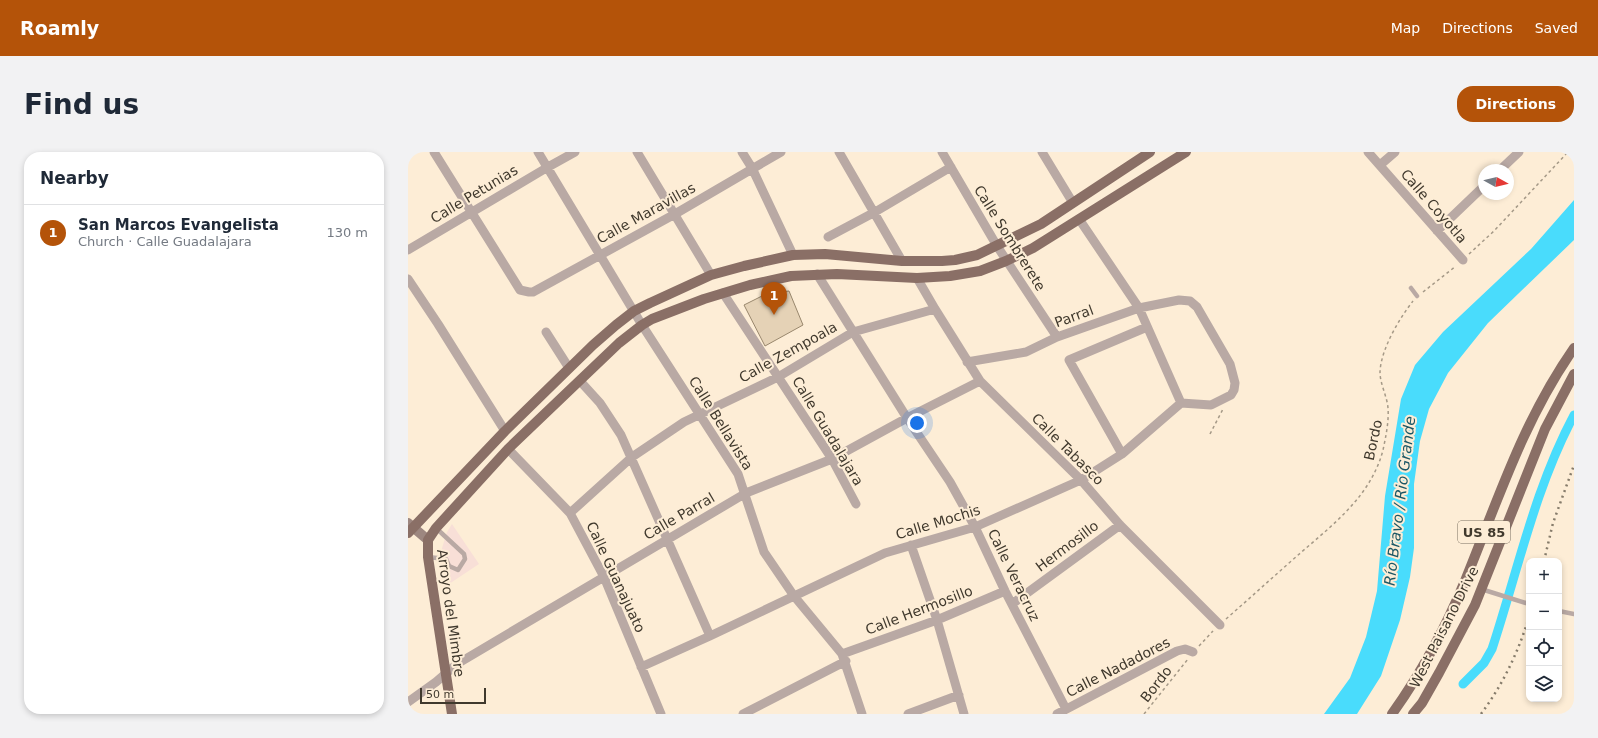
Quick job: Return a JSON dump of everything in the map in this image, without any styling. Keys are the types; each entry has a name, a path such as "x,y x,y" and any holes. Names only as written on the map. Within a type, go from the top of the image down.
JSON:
{"main road":[{"path":"428,540 436,528 508,449 620,343 642,325 680,307 723,293 791,276 817,274 917,278 980,271 1033,248 1186,152"},
{"path":"409,528 569,368 616,325 634,311 682,287 711,275 794,255 825,254 902,261 955,260 976,255 1041,224 1147,153"},
{"name":"West Paisano Drive","path":"1392,714 1416,680 1438,640 1464,583 1509,468 1525,432 1552,381 1574,348"},
{"name":"West Paisano Drive","path":"1413,714 1439,673 1475,605 1545,429 1574,374"},
{"name":"Arroyo del Mimbre","path":"428,540 428,556 452,714"},
{"path":"1464,583 1481,589"}],"street":[{"path":"434,152 471,212"},
{"name":"Calle Bellavista","path":"538,152 548,166 642,325 738,474 746,493 753,521 764,552 794,596 844,658 862,714"},
{"name":"Calle Petunias","path":"408,250 548,166 575,152"},
{"path":"637,152 711,275"},
{"path":"742,152 752,168 794,255"},
{"name":"Calle Maravillas","path":"471,212 520,290 524,292 533,292 675,214 781,152"},
{"path":"839,152 902,261"},
{"name":"Calle Sombrerete","path":"942,152 996,246 1057,337"},
{"path":"1042,152 1073,202"},
{"name":"Calle Coyotla","path":"1368,152 1463,260"},
{"path":"1380,165 1395,152"},
{"path":"1506,164 1519,152"},
{"path":"828,237 951,167"},
{"path":"1437,231 1478,192"},
{"path":"1079,219 1139,308 1181,403 1210,405 1231,395"},
{"name":"Calle Veracruz","path":"817,274 907,418 950,482 975,527 1005,591 1066,709"},
{"name":"Calle Tabasco","path":"917,278 935,310 980,381 1081,480 1120,525 1220,624"},
{"path":"408,279 505,431"},
{"name":"Calle Guadalajara","path":"723,293 832,459 856,504"},
{"name":"Parral","path":"967,362 1026,352 1057,337 1139,308 1179,300 1190,301 1197,307 1230,364 1235,383 1234,390 1231,395"},
{"name":"Calle Zempoala","path":"570,513 632,457 684,422 778,377 853,332 935,310"},
{"path":"1122,454 1069,360 1147,327"},
{"path":"546,332 569,368"},
{"path":"580,381 600,403 613,421 632,457 666,539 710,636"},
{"name":"Calle Parral","path":"408,702 457,664 746,493 832,459 907,418 980,381"},
{"name":"Calle Mochis","path":"641,666 710,636 885,553 975,527 1081,480 1122,454 1181,403"},
{"name":"Calle Guanajuato","path":"508,449 570,513 604,577 661,714"},
{"name":"Hermosillo","path":"1012,604 1120,525"},
{"path":"409,528 428,540"},
{"path":"912,545 937,620 964,714"},
{"name":"Calle Hermosillo","path":"743,714 844,658 1005,591"},
{"name":"Calle Nadadores","path":"1057,714 1177,651 1185,650 1193,652"},
{"path":"908,714 959,694"}],"lane":[{"path":"1411,288 1417,296"},
{"path":"428,556 446,559 449,566 458,570 465,559 464,554 436,528"},
{"path":"1481,589 1526,603"},
{"path":"1562,612 1574,614"}],"path":[{"name":"Bordo","path":"1144,714 1193,652 1220,624 1343,515 1366,489 1376,471 1383,450 1388,424 1388,407 1380,372 1383,355 1407,309 1417,296 1463,260 1494,231 1568,152"},
{"path":"1210,434 1231,395"}],"shaded area":[{"path":"452,524 479,564 446,586 442,548 447,532"}],"water":[{"name":"Río Bravo / Rio Grande","path":"1574,200 1574,240 1488,323 1448,373 1429,409 1420,441 1414,484 1414,548 1410,577 1400,620 1381,676 1357,714 1324,714 1350,678 1366,637 1377,591 1385,496 1401,399 1415,365 1443,332 1531,249"}],"building":[{"path":"789,291 803,325 765,346 744,305 766,294"}],"waterway":[{"path":"1463,684 1484,663 1492,649 1528,530 1548,471 1574,415"}],"railway":[{"path":"1545,558 1553,523 1574,465"},
{"path":"1481,714 1509,668 1526,626"}],"place":[{"name":"San Marcos Evangelista","path":"774,315"}]}
